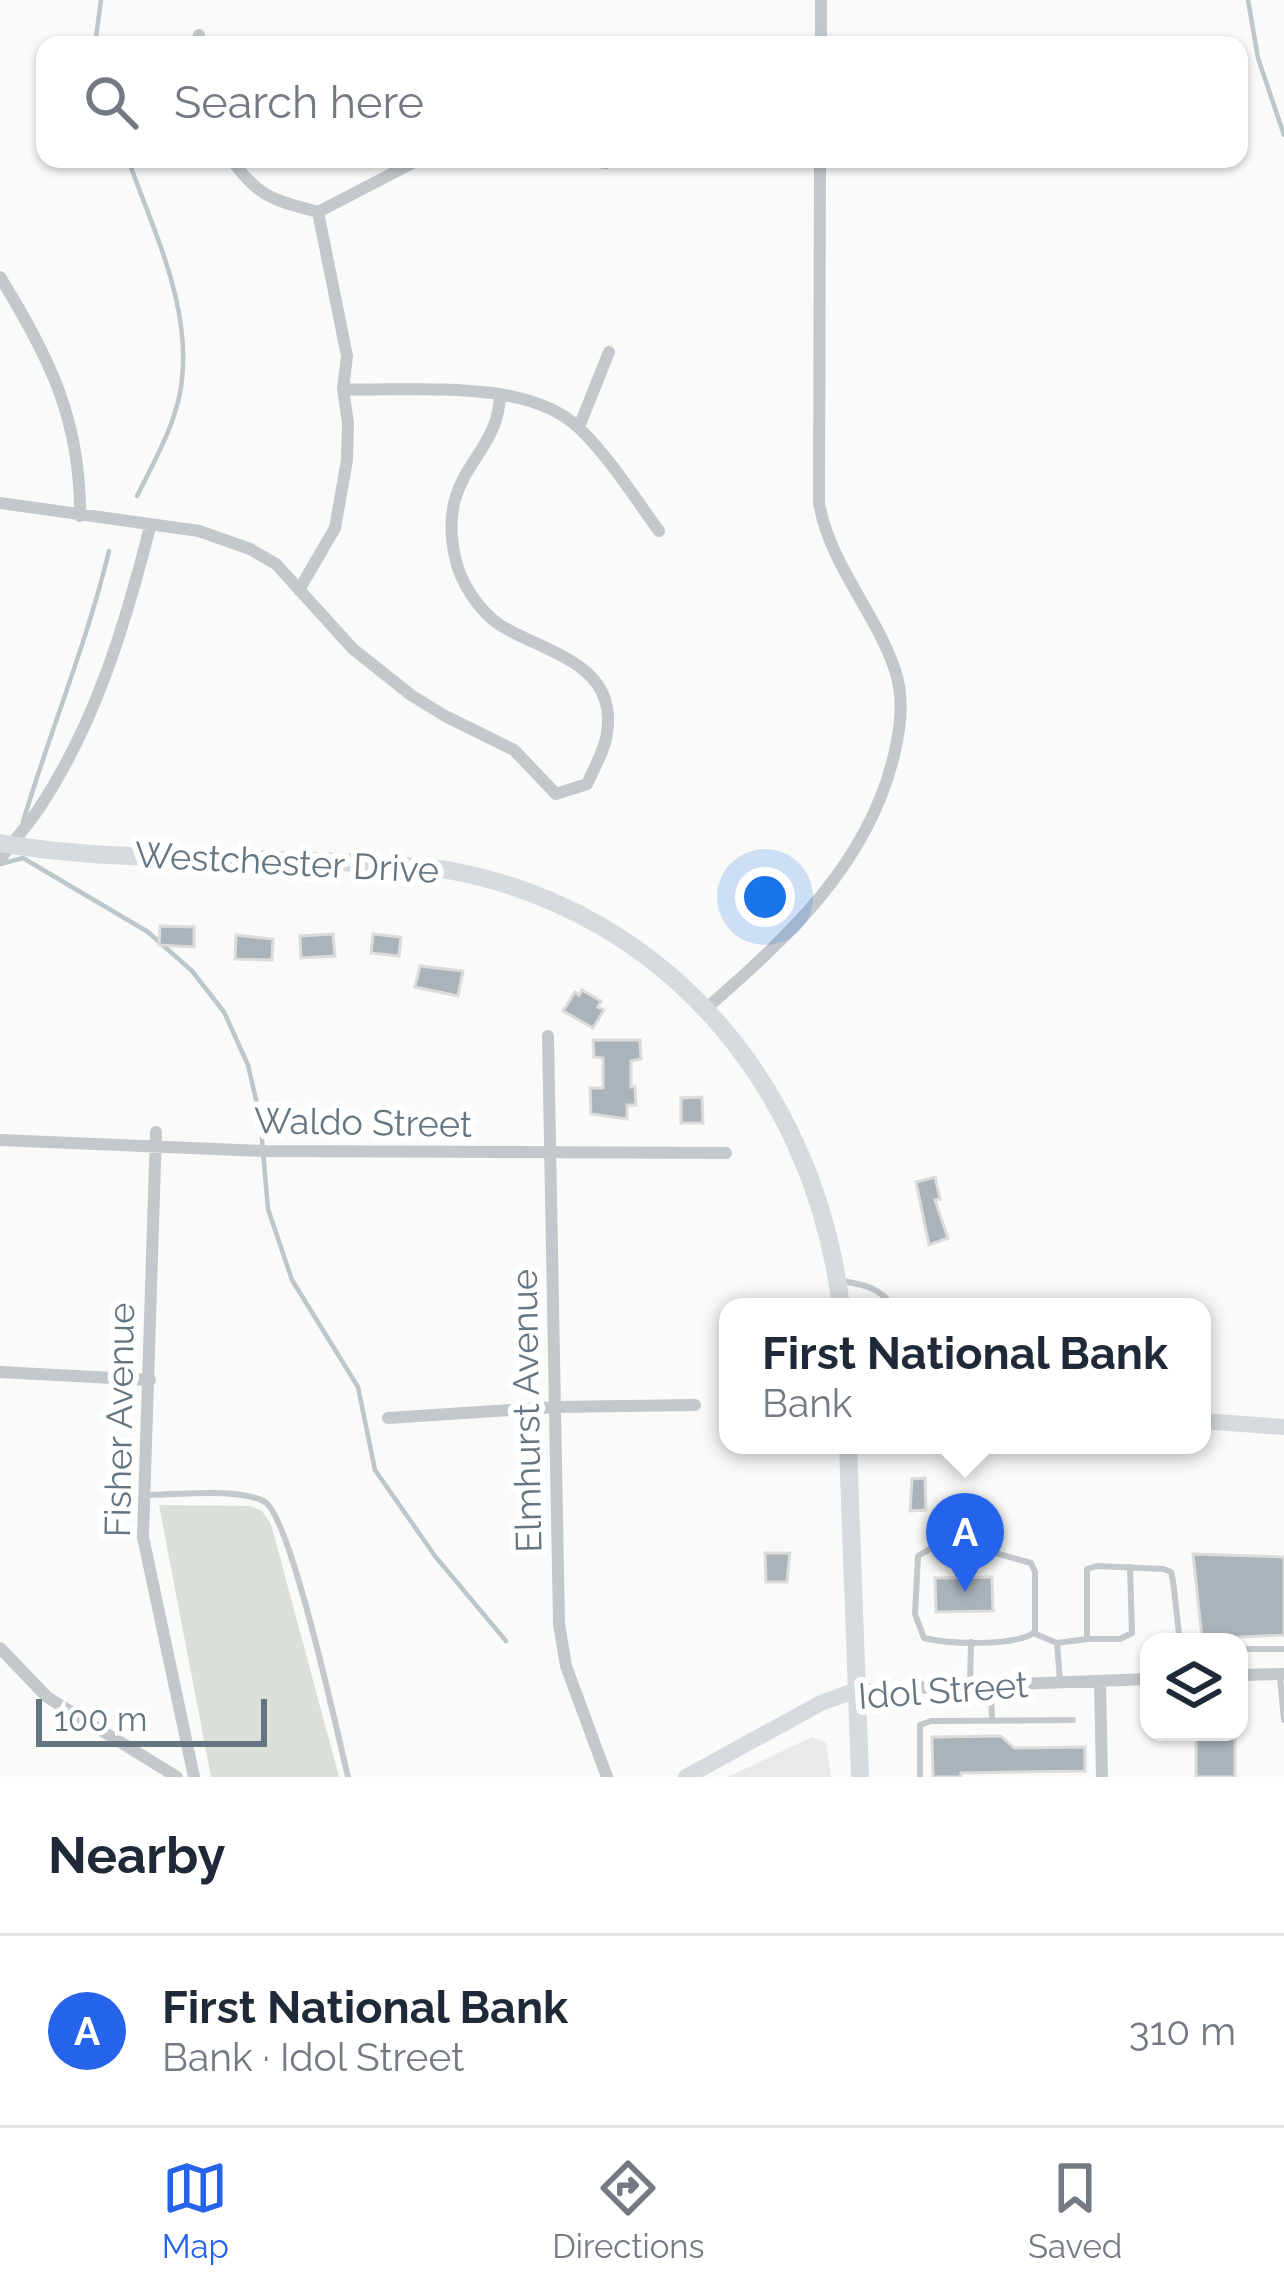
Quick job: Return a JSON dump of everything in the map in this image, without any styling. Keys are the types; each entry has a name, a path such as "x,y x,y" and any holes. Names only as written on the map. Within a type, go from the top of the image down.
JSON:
{"main road":[{"name":"Westchester Drive","path":"4,849 451,871 535,894 627,942 708,1007 765,1085 792,1135 826,1225 840,1298"},
{"path":"848,1454 860,1777"}],"street":[{"path":"821,0 821,36"},
{"path":"237,168 250,186 267,198 319,212 403,168"},
{"path":"708,1007 760,962 840,876 871,823 899,735 902,710 893,664 830,546 819,502 820,168"},
{"path":"299,590 335,528 347,460 343,389 347,356 319,212"},
{"path":"0,277 36,337 71,422 81,484 80,516"},
{"path":"578,427 609,352"},
{"path":"343,389 500,394 565,416 659,532"},
{"path":"0,503 226,538 276,564 353,649 411,694 514,750 550,789 563,793 587,784 607,738 607,704 600,686 580,664 487,615 460,577 454,554 450,514 456,490 489,435 500,410 500,394"},
{"path":"4,849 56,781 92,708 128,615 150,527"},
{"name":"Elmhurst Avenue","path":"548,1036 561,1646 607,1777"},
{"name":"Fisher Avenue","path":"156,1132 143,1537 194,1777"},
{"name":"Waldo Street","path":"0,1140 154,1148 726,1153"},
{"path":"0,1372 150,1380"},
{"path":"388,1418 556,1407 695,1405"},
{"path":"1211,1422 1284,1427"},
{"path":"0,1648 47,1697 177,1777"},
{"path":"1248,1676 1282,1674"},
{"name":"Idol Street","path":"692,1775 821,1703 857,1690 1140,1680"},
{"path":"1100,1682 1102,1777"}],"lane":[{"path":"838,1281 871,1286 887,1298"},
{"path":"142,1496 242,1495 274,1509 348,1777"},
{"path":"981,1549 1031,1563 1036,1589 1034,1633 1022,1639 971,1642 924,1638 918,1628 915,1565 923,1550 981,1549"},
{"path":"1087,1640 1087,1569 1097,1566 1171,1572 1179,1633"},
{"path":"1034,1633 1057,1643 1120,1640 1132,1633 1130,1568"},
{"path":"970,1686 971,1642"},
{"path":"1057,1643 1060,1683"},
{"path":"1248,1649 1284,1649"},
{"path":"1282,1674 1284,1720"},
{"path":"991,1685 992,1721"},
{"path":"920,1777 920,1725 931,1721 1073,1720"}],"shaded area":[{"path":"159,1505 250,1506 262,1511 271,1524 339,1777 211,1777"},
{"path":"812,1737 826,1743 831,1777 728,1777"}],"building":[{"path":"160,926 194,927 194,947 159,945"},
{"path":"333,934 335,956 301,958 300,936"},
{"path":"373,934 401,937 399,956 371,953"},
{"path":"236,935 273,939 272,960 235,959"},
{"path":"420,966 463,971 458,996 415,987"},
{"path":"582,990 601,1001 598,1007 604,1010 593,1028 563,1011 575,992 579,995"},
{"path":"593,1040 640,1040 641,1059 631,1061 636,1105 627,1105 627,1119 591,1114 590,1088 603,1088 603,1058 594,1057"},
{"path":"702,1097 703,1123 681,1123 681,1098"},
{"path":"935,1177 940,1199 935,1200 948,1238 929,1245 916,1182"},
{"path":"925,1478 926,1510 910,1511 912,1479"},
{"path":"765,1553 790,1553 787,1582 766,1582"},
{"path":"1193,1554 1284,1557 1284,1635 1201,1633"},
{"path":"992,1577 993,1611 936,1612 935,1578"},
{"path":"1001,1736 1014,1748 1085,1747 1085,1771 933,1777 932,1737"},
{"path":"1196,1741 1235,1741 1235,1777 1196,1777"}],"waterway":[{"path":"96,36 101,0"},
{"path":"1248,0 1258,58 1284,135"},
{"path":"131,168 177,303 183,363 173,420 137,496"},
{"path":"23,822 109,551"},
{"path":"23,858 148,932 192,971 224,1012 248,1065 260,1117 268,1209 292,1280 358,1387 375,1470 435,1556 506,1641"},
{"path":"0,864 23,858"}],"place":[{"name":"First National Bank","path":"965,1592"}]}
